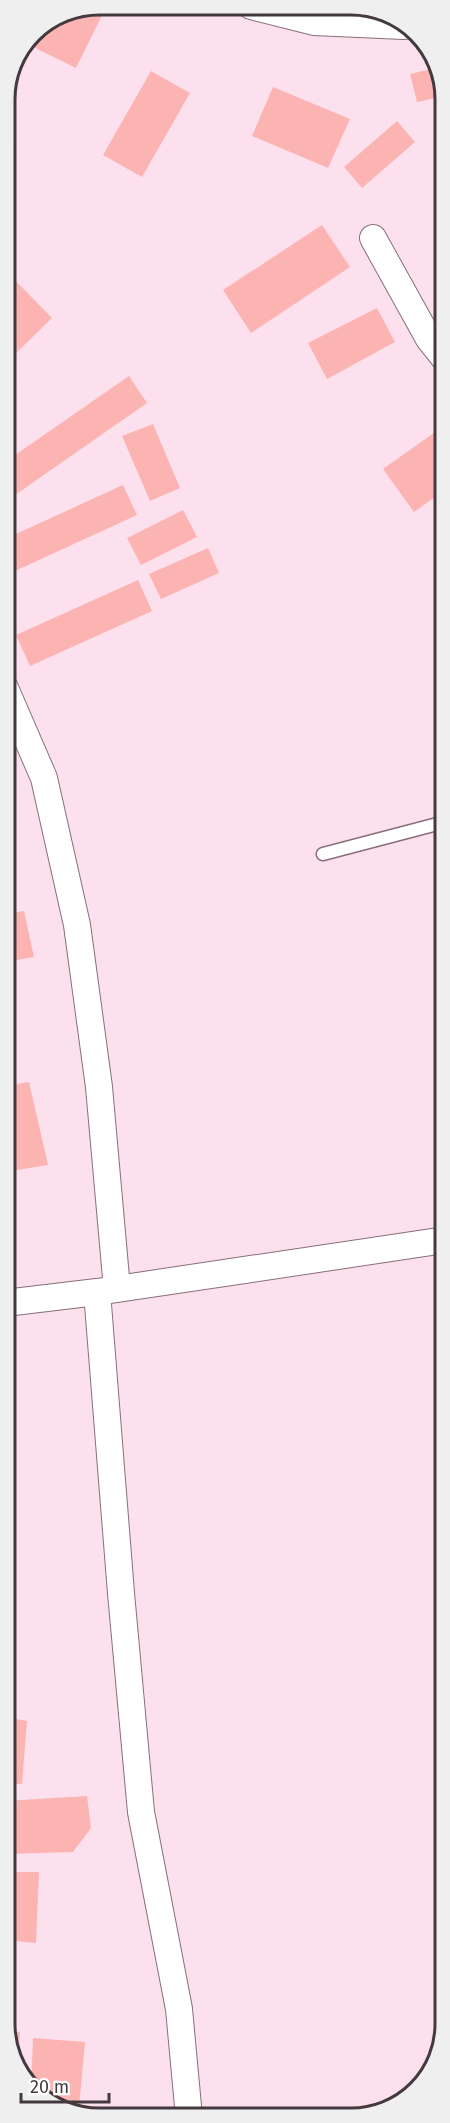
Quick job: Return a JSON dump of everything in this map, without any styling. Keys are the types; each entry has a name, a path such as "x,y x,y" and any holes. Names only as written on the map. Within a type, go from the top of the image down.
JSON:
{"street":[{"path":"286,15 314,22 392,25"},
{"path":"373,238 435,334"},
{"path":"15,711 44,778 77,925 99,1087 121,1593 141,1812 179,2009 188,2108"},
{"path":"15,1302 435,1241"}],"lane":[{"path":"323,854 435,825"}],"building":[{"path":"102,15 76,68 33,47 52,29 67,21"},
{"path":"430,69 435,98 417,102 410,74"},
{"path":"151,71 190,93 142,177 103,155"},
{"path":"273,87 350,119 328,168 252,136"},
{"path":"397,121 415,142 362,188 344,167"},
{"path":"322,225 350,267 251,333 223,290"},
{"path":"15,280 52,318 15,354"},
{"path":"377,308 395,342 327,379 308,343"},
{"path":"129,376 147,403 15,495 15,455"},
{"path":"153,424 180,488 150,501 122,436"},
{"path":"435,432 435,497 414,512 383,469"},
{"path":"123,485 137,515 15,571 15,534"},
{"path":"183,510 197,537 141,565 127,538"},
{"path":"208,548 219,573 161,599 149,574"},
{"path":"138,580 152,611 30,666 16,635"},
{"path":"24,911 34,957 15,960 15,912"},
{"path":"29,1082 48,1165 15,1170 15,1084"},
{"path":"15,1719 27,1721 22,1784 15,1784"},
{"path":"87,1796 91,1828 73,1852 15,1854 15,1800"},
{"path":"15,1872 39,1872 36,1943 15,1941"},
{"path":"16,2032 20,2032 19,2050"},
{"path":"33,2038 85,2042 79,2105 57,2097 32,2074"}]}
